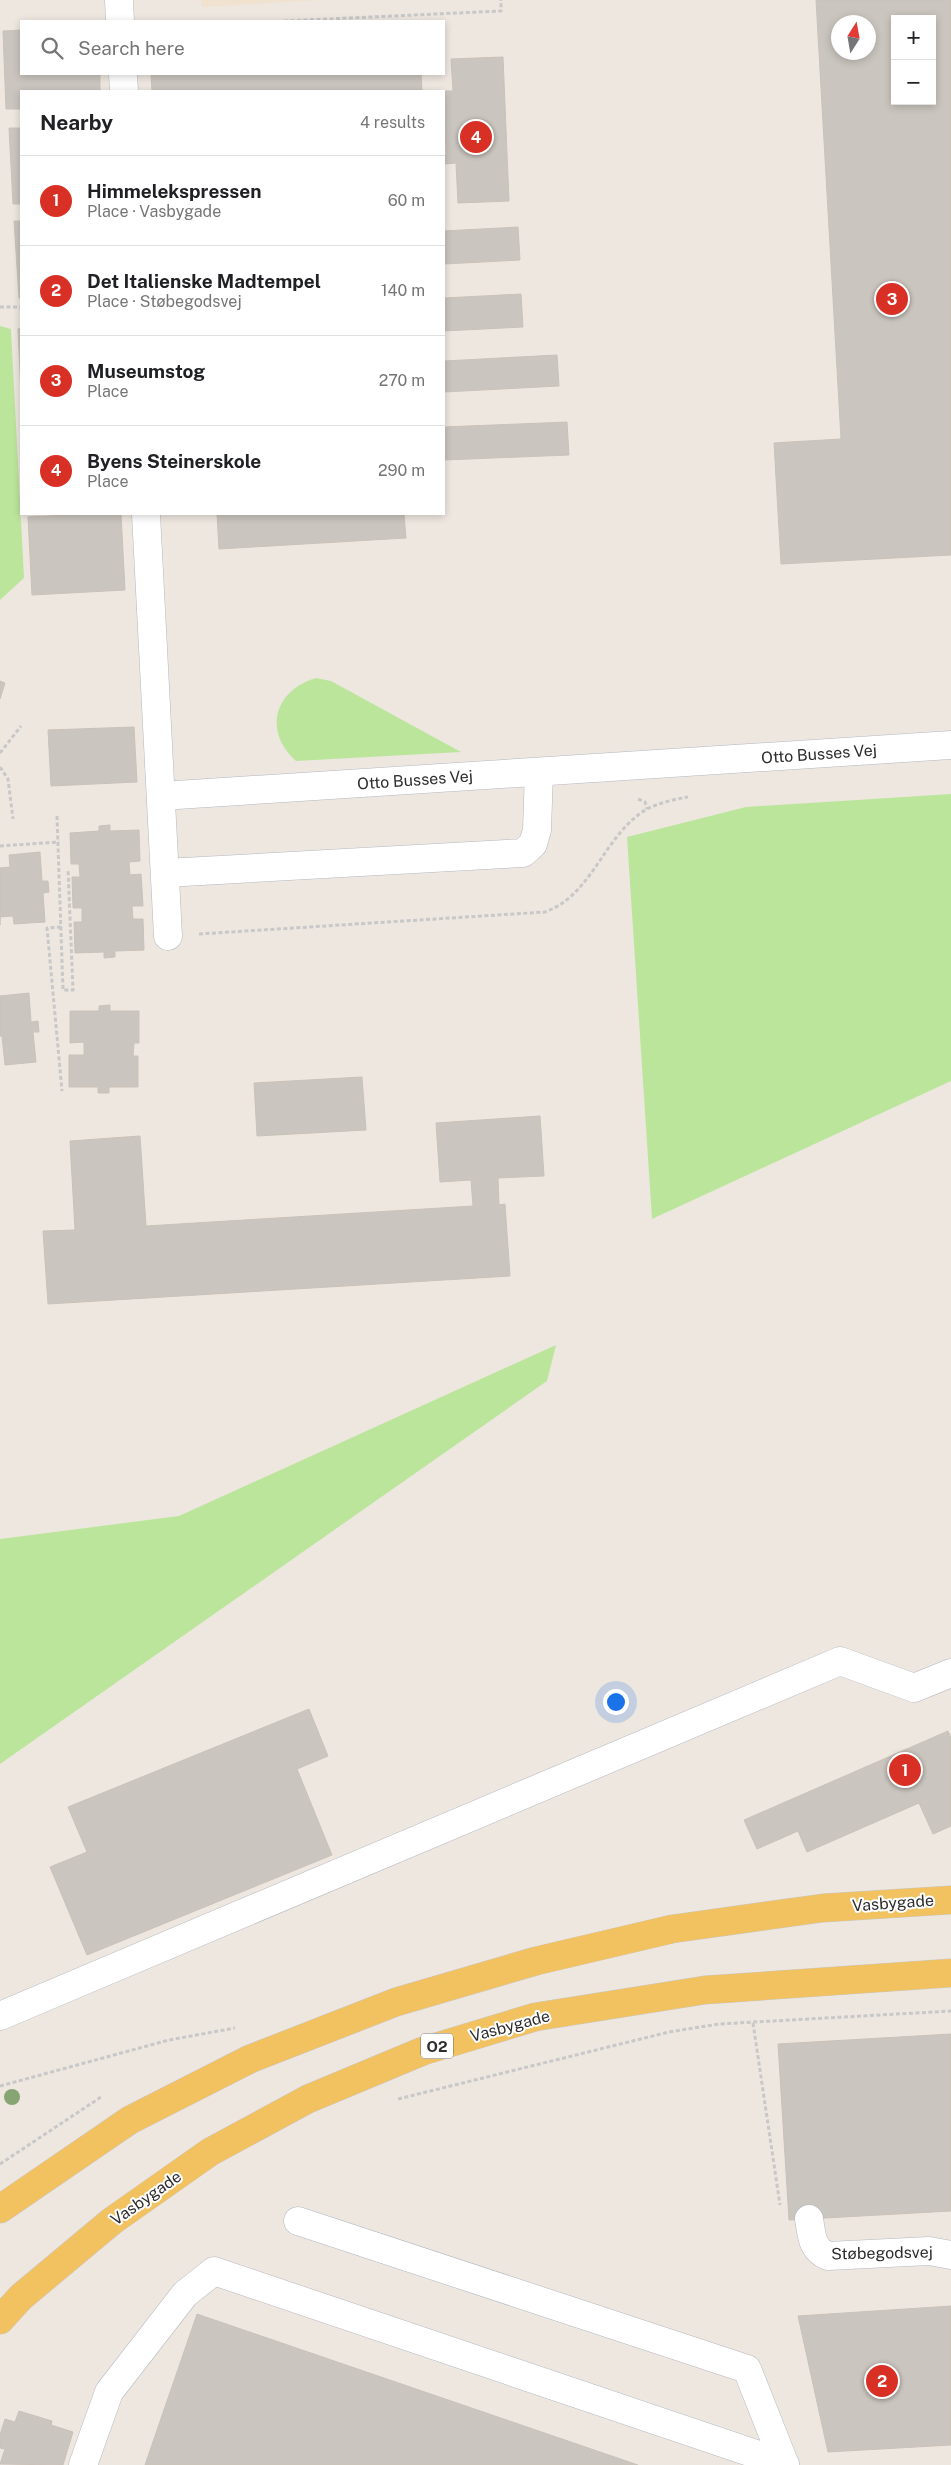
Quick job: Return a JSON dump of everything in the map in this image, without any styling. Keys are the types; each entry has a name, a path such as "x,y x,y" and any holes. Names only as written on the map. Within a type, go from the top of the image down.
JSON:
{"main road":[{"name":"Vasbygade","path":"0,2209 130,2120 250,2059 396,2002 536,1961 672,1929 823,1908 951,1900"},
{"name":"Vasbygade","path":"0,2320 21,2297 112,2221 210,2152 308,2099 423,2051 535,2018 705,1990 951,1973"}],"street":[{"path":"119,0 120,20"},
{"path":"123,75 124,90"},
{"path":"146,515 168,936"},
{"name":"Otto Busses Vej","path":"161,796 951,745"},
{"path":"164,873 523,853 533,844 537,830 538,772"},
{"path":"0,2016 840,1661 914,1688 951,1673"},
{"name":"Støbegodsvej","path":"809,2219 814,2247 828,2256 929,2250 951,2255"},
{"path":"298,2221 747,2369 785,2464"},
{"path":"83,2465 109,2392 185,2294 214,2271 785,2464"}],"path":[{"path":"306,20 501,11 501,0"},
{"path":"0,307 20,307"},
{"path":"0,753 21,726"},
{"path":"0,767 8,779 13,819"},
{"path":"168,936 545,912 564,903 577,891 610,846 631,823 647,810 666,802 696,797"},
{"path":"57,816 63,990 72,990 68,869"},
{"path":"0,846 58,842"},
{"path":"61,927 47,928 62,1091"},
{"path":"748,1987 782,2214"},
{"path":"391,2101 669,2032 719,2024 951,2011"},
{"path":"0,2086 169,2040 238,2028"}],"shaded area":[{"path":"201,0 321,0 202,7"}],"green space":[{"path":"0,326 11,329 24,578 0,600"},
{"path":"316,678 331,681 461,752 296,761 286,750 279,737 278,713 283,702 291,692 302,684"},
{"path":"951,794 951,1081 652,1219 627,837 746,807"},
{"path":"556,1345 547,1381 0,1764 0,1539 179,1516"}],"building":[{"path":"816,0 951,0 951,555 781,564 774,443 841,439"},
{"path":"20,30 20,75 100,75 100,90 20,90 20,109 6,109 3,31"},
{"path":"503,57 509,201 458,203 456,163 445,164 445,91 453,91 451,59"},
{"path":"151,75 421,75 422,90 152,90"},
{"path":"9,128 20,128 20,204 13,204"},
{"path":"14,221 20,221 19,298"},
{"path":"518,227 520,260 445,264 445,231"},
{"path":"521,294 523,327 445,331 445,298"},
{"path":"20,328 20,372 18,329"},
{"path":"557,355 559,386 445,392 445,361"},
{"path":"567,422 569,455 445,460 445,427"},
{"path":"121,515 125,590 32,595 28,517"},
{"path":"217,515 404,515 406,538 219,549"},
{"path":"0,681 5,683 0,699"},
{"path":"134,727 137,782 51,786 48,730"},
{"path":"110,825 110,831 139,830 140,861 129,862 130,875 141,874 143,906 132,906 133,919 143,919 144,950 115,951 115,957 104,958 104,952 75,953 74,922 82,922 82,908 73,908 72,877 80,877 79,864 71,864 70,833 99,831 99,826"},
{"path":"40,852 42,881 48,881 49,892 43,893 45,922 14,924 13,916 0,917 0,868 10,867 9,855"},
{"path":"29,993 31,1022 38,1021 39,1032 33,1032 36,1062 5,1065 2,1036 0,1036 0,996"},
{"path":"110,1005 110,1011 139,1011 139,1043 134,1043 133,1056 138,1056 138,1087 109,1087 109,1093 98,1093 98,1087 69,1087 69,1055 84,1055 84,1042 70,1043 70,1011 99,1011 99,1006"},
{"path":"362,1077 366,1130 257,1136 254,1083"},
{"path":"540,1116 544,1176 498,1178 499,1205 505,1204 510,1276 48,1304 43,1231 75,1230 70,1141 140,1136 146,1226 473,1206 471,1180 440,1182 436,1123"},
{"path":"309,1709 328,1756 297,1769 332,1855 87,1955 50,1867 87,1852 68,1807"},
{"path":"948,1731 951,1738 951,1826 933,1834 919,1803 807,1852 798,1831 757,1849 744,1820"},
{"path":"951,2034 951,2211 789,2220 778,2044"},
{"path":"951,2306 951,2445 828,2452 798,2316"},
{"path":"197,2314 638,2465 145,2465"},
{"path":"19,2411 52,2421 51,2425 73,2432 63,2465 0,2464 5,2449 0,2448 0,2435 5,2419 15,2422"}],"place":[{"name":"Byens Steinerskole","path":"476,137"},
{"name":"Museumstog","path":"892,299"},
{"name":"Himmelekspressen","path":"905,1770"},
{"name":"Det Italienske Madtempel","path":"882,2381"}]}
